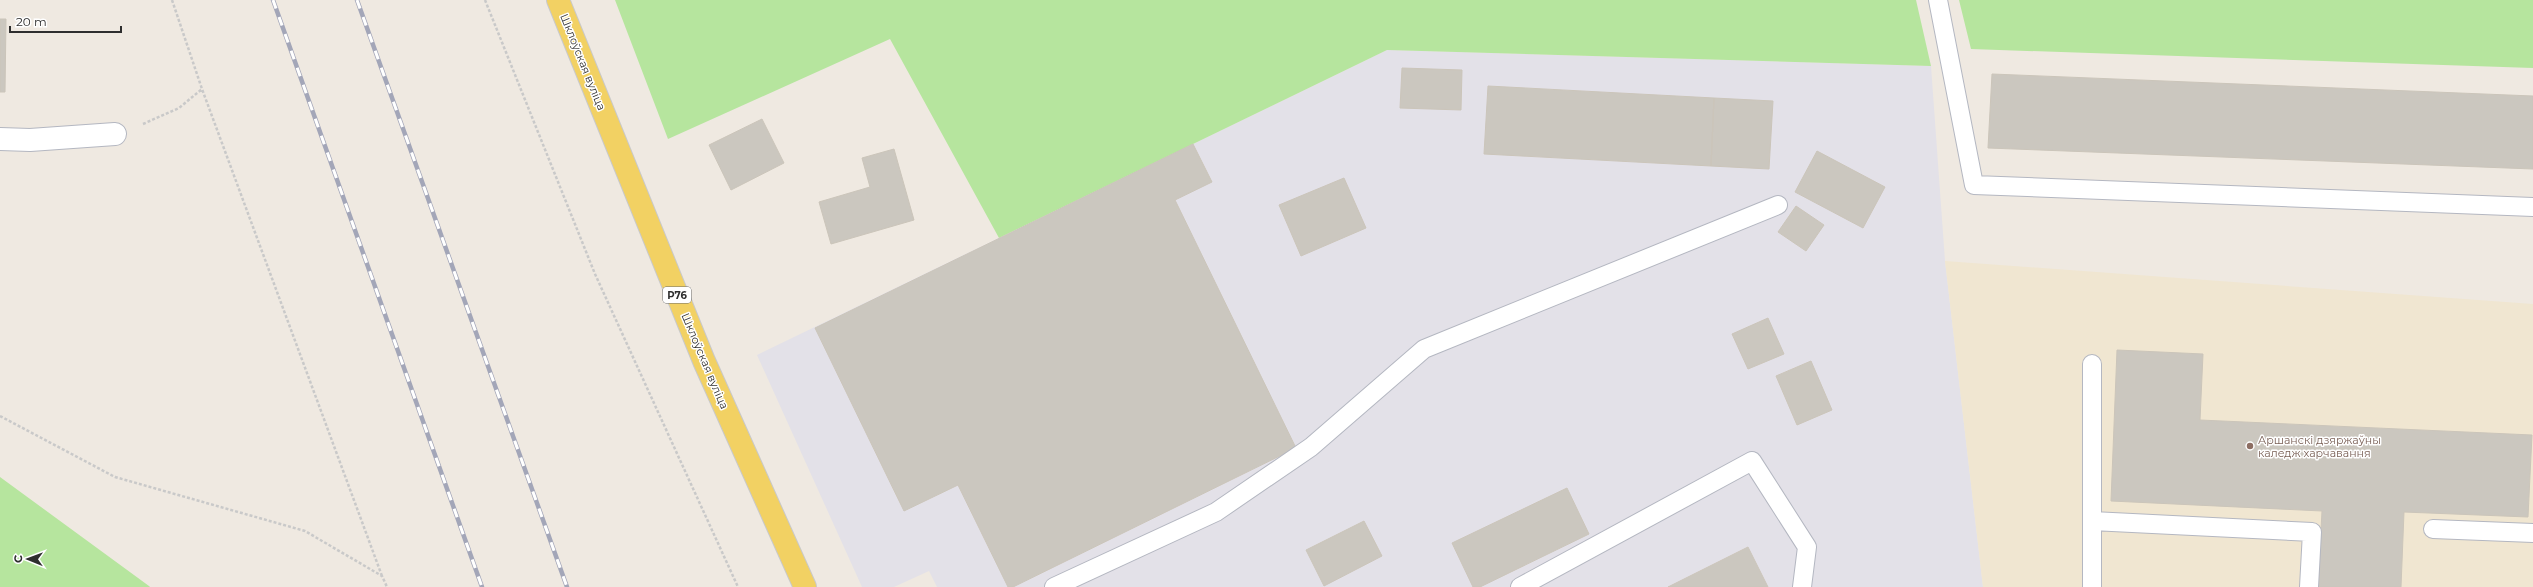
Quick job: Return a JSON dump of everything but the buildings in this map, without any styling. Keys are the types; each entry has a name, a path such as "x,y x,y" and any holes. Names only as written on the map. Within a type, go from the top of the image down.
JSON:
{"main road":[{"name":"Шклоўская вуліца","path":"558,0 704,362 805,587"}],"street":[{"path":"0,139 30,140 115,134"}],"lane":[{"path":"1938,0 1974,184 2533,207"},
{"path":"1054,587 1216,512 1311,447 1424,349 1778,205"},
{"path":"2092,364 2092,587"},
{"path":"1520,587 1752,462 1807,547 1802,587"},
{"path":"2092,522 2312,532 2309,587"},
{"path":"2433,529 2533,533"}],"path":[{"path":"172,0 202,89 387,587"},
{"path":"485,0 595,274 738,587"},
{"path":"115,134 179,108 202,89"},
{"path":"0,416 115,477 305,531 382,576"}],"shaded area":[{"path":"1387,50 1931,66 1945,261 1983,587 937,587 929,571 894,587 862,587 757,355"},
{"name":"Аршанскі дзяржаўны каледж харчавання","path":"1945,261 2533,304 2533,587 1983,587"}],"green space":[{"path":"615,0 1916,0 1931,66 1387,50 999,238 890,39 668,139"},
{"path":"1959,0 2533,0 2533,68 1971,49"},
{"path":"0,477 149,586 150,587 0,587"}],"railway":[{"path":"273,0 482,587"},
{"path":"357,0 567,587"}],"place":[{"name":"Аршанскі дзяржаўны каледж харчавання","path":"2250,446"}]}
